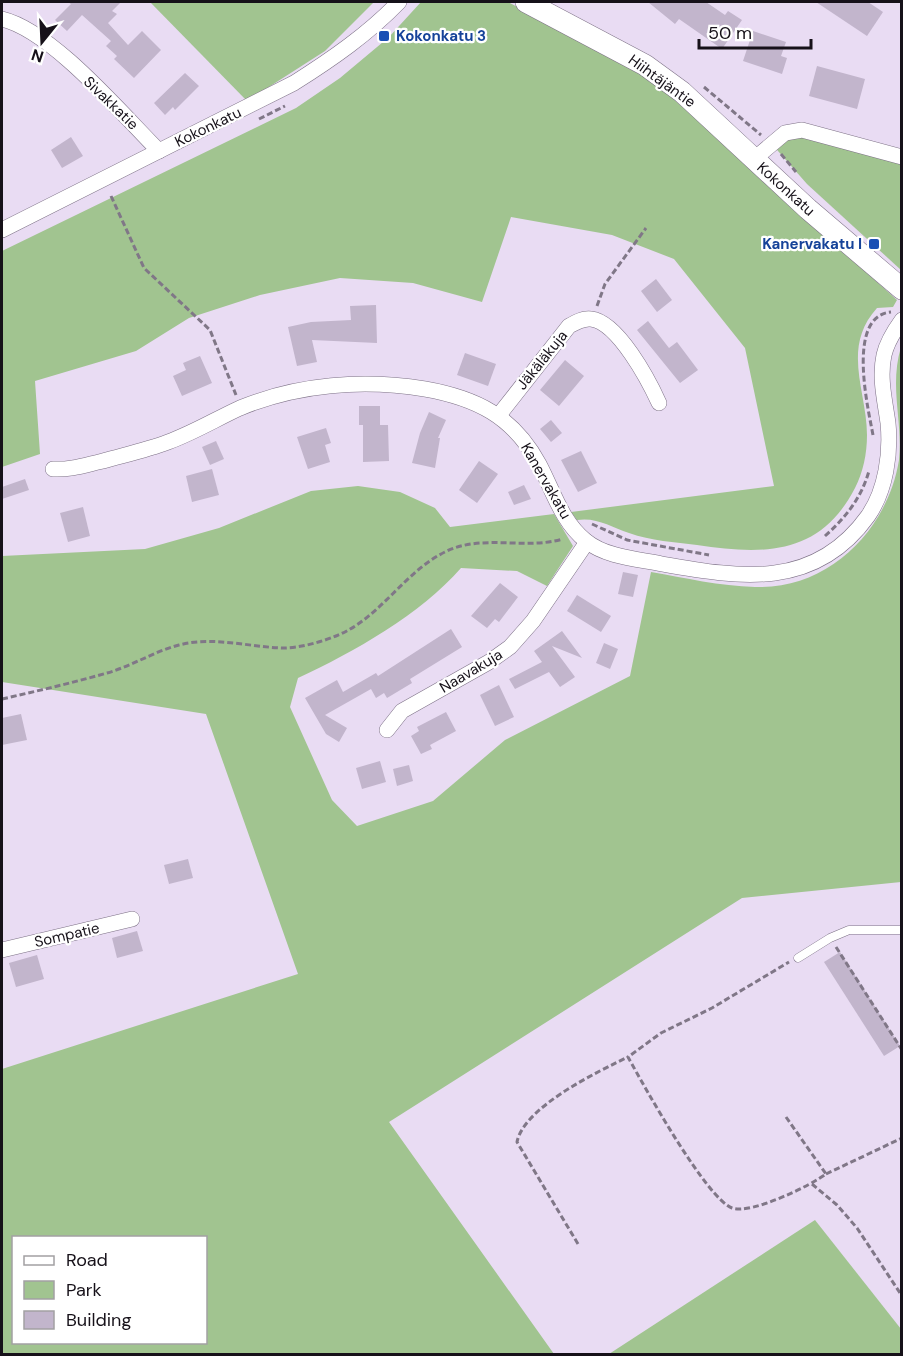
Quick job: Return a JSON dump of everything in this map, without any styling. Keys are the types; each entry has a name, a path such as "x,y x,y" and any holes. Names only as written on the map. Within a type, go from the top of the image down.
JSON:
{"street":[{"name":"Kokonkatu","path":"2,230 264,100 330,61 367,33 399,2"},
{"name":"Hiihtäjäntie","path":"526,2 645,65 682,92 753,159"},
{"name":"Sivakkatie","path":"2,19 22,26 47,41 159,151"},
{"path":"753,159 785,133 802,130 902,157"},
{"name":"Kokonkatu","path":"753,159 902,289"},
{"path":"581,536 609,552 630,558 744,575 775,575 809,566 836,550 857,530 870,512 881,489 888,456 888,427 882,378 884,355 898,316"},
{"path":"592,319 603,323 641,367 659,403"},
{"name":"Jäkäläkuja","path":"499,414 569,326 580,320 592,319"},
{"name":"Kanervakatu","path":"52,469 70,470 168,442 240,408 303,389 355,384 423,389 456,396 499,414 538,463 563,515 581,536"},
{"name":"Naavakuja","path":"387,730 402,711 489,662 510,647 533,621 581,536"},
{"name":"Sompatie","path":"2,950 132,919"}],"lane":[{"path":"798,958 830,938 849,930 902,930"}],"path":[{"path":"111,196 144,268 210,330 240,408"},
{"path":"592,319 605,284 646,228"},
{"path":"873,437 864,382 863,353 875,320 886,312 898,316"},
{"path":"823,538 847,516 858,499 872,460"},
{"path":"2,699 109,672 179,645 210,641 285,648 327,639 365,619 388,601 427,561 449,550 472,544 560,540 581,536 584,524 591,524 627,540 713,556"},
{"path":"830,938 902,1050"},
{"path":"578,1244 517,1142 519,1132 532,1115 593,1074 628,1057 661,1033 712,1008 768,973 798,958"},
{"path":"628,1057 657,1109 718,1199 734,1209 749,1208 812,1184 826,1174 902,1138"},
{"path":"786,1118 826,1174"},
{"path":"812,1184 837,1205 857,1228 902,1296"}],"green space":[{"path":"150,2 374,2 325,51 247,101"},
{"path":"421,2 508,2 627,65 655,83 692,115 897,300 893,307 877,308 866,323 860,339 858,370 866,419 865,456 855,488 841,510 825,527 807,539 788,546 745,550 654,540 597,521 577,520 571,512 774,486 745,348 674,259 612,235 511,217 482,302 413,283 340,278 260,295 189,318 136,351 35,381 40,454 2,467 2,251 296,108 340,78 389,37"},
{"path":"785,133 901,157 901,270 807,184 771,143"},
{"path":"901,347 901,882 742,898 389,1122 554,1354 2,1354 2,1069 298,974 206,714 2,682 2,556 145,549 219,528 311,491 358,486 400,492 435,508 450,527 554,514 573,546 547,586 517,571 461,568 427,601 407,616 364,644 298,678 290,707 332,800 357,826 433,801 505,740 630,676 651,572 729,585 755,587 782,585 807,578 830,566 851,550 868,531 893,485 900,446 896,376"},
{"path":"815,1220 901,1329 901,1354 609,1354"}],"building":[{"path":"68,2 121,2 112,11 117,14 108,23 128,45 142,31 161,50 134,78 114,59 117,56 106,46 111,41 82,15 67,31 55,20 71,4"},
{"path":"648,2 706,2 725,15 728,11 742,20 722,49 679,19 675,24"},
{"path":"816,2 868,2 883,12 867,36"},
{"path":"753,31 786,42 781,56 787,58 782,74 743,61"},
{"path":"817,66 865,79 857,109 809,96"},
{"path":"185,73 199,86 175,110 173,107 165,115 154,103"},
{"path":"71,137 83,156 62,168 51,150"},
{"path":"656,279 672,300 657,312 641,291"},
{"path":"376,305 377,343 312,340 317,362 297,366 288,327 311,322 351,320 350,306"},
{"path":"648,321 669,348 677,342 698,370 680,383 637,330"},
{"path":"465,353 496,364 488,386 457,375"},
{"path":"200,356 212,383 182,396 173,376 186,370 183,363"},
{"path":"565,360 584,376 559,406 540,390"},
{"path":"359,406 380,406 380,425 388,425 389,461 363,462 363,425 359,425"},
{"path":"429,412 446,420 438,438 440,438 435,468 412,463 420,433"},
{"path":"551,420 562,433 551,442 540,429"},
{"path":"326,428 331,443 325,445 330,462 308,469 297,437"},
{"path":"216,441 224,459 210,465 202,447"},
{"path":"581,451 597,483 578,492 561,460"},
{"path":"479,461 498,474 477,503 459,490"},
{"path":"212,469 219,495 192,502 186,476"},
{"path":"25,479 29,490 2,499 2,487"},
{"path":"524,485 531,499 514,505 508,492"},
{"path":"83,507 90,536 68,542 60,513"},
{"path":"623,572 638,575 633,597 618,594"},
{"path":"500,583 518,597 499,622 495,619 487,628 471,616"},
{"path":"577,595 611,616 601,632 567,611"},
{"path":"451,629 462,647 410,679 412,683 387,698 384,693 376,698 371,689 325,715 347,728 339,742 326,734 305,698 337,680 343,692 376,673 378,676"},
{"path":"562,631 582,658 552,646 575,677 560,687 549,672 515,689 509,679 542,662 534,651"},
{"path":"604,643 618,649 610,669 596,663"},
{"path":"499,685 514,717 495,726 480,695"},
{"path":"446,712 456,731 430,745 432,749 421,754 411,736 419,731 417,727"},
{"path":"21,714 27,740 2,745 2,718"},
{"path":"380,761 386,782 362,789 356,768"},
{"path":"409,765 413,781 397,786 393,769"},
{"path":"188,859 193,878 169,884 164,865"},
{"path":"137,931 143,951 117,958 112,938"},
{"path":"840,952 900,1046 884,1056 824,962"},
{"path":"37,955 44,979 16,987 9,963"}],"place":[{"name":"Kokonkatu 3","path":"384,36"},
{"name":"Kanervakatu I","path":"874,244"}]}
